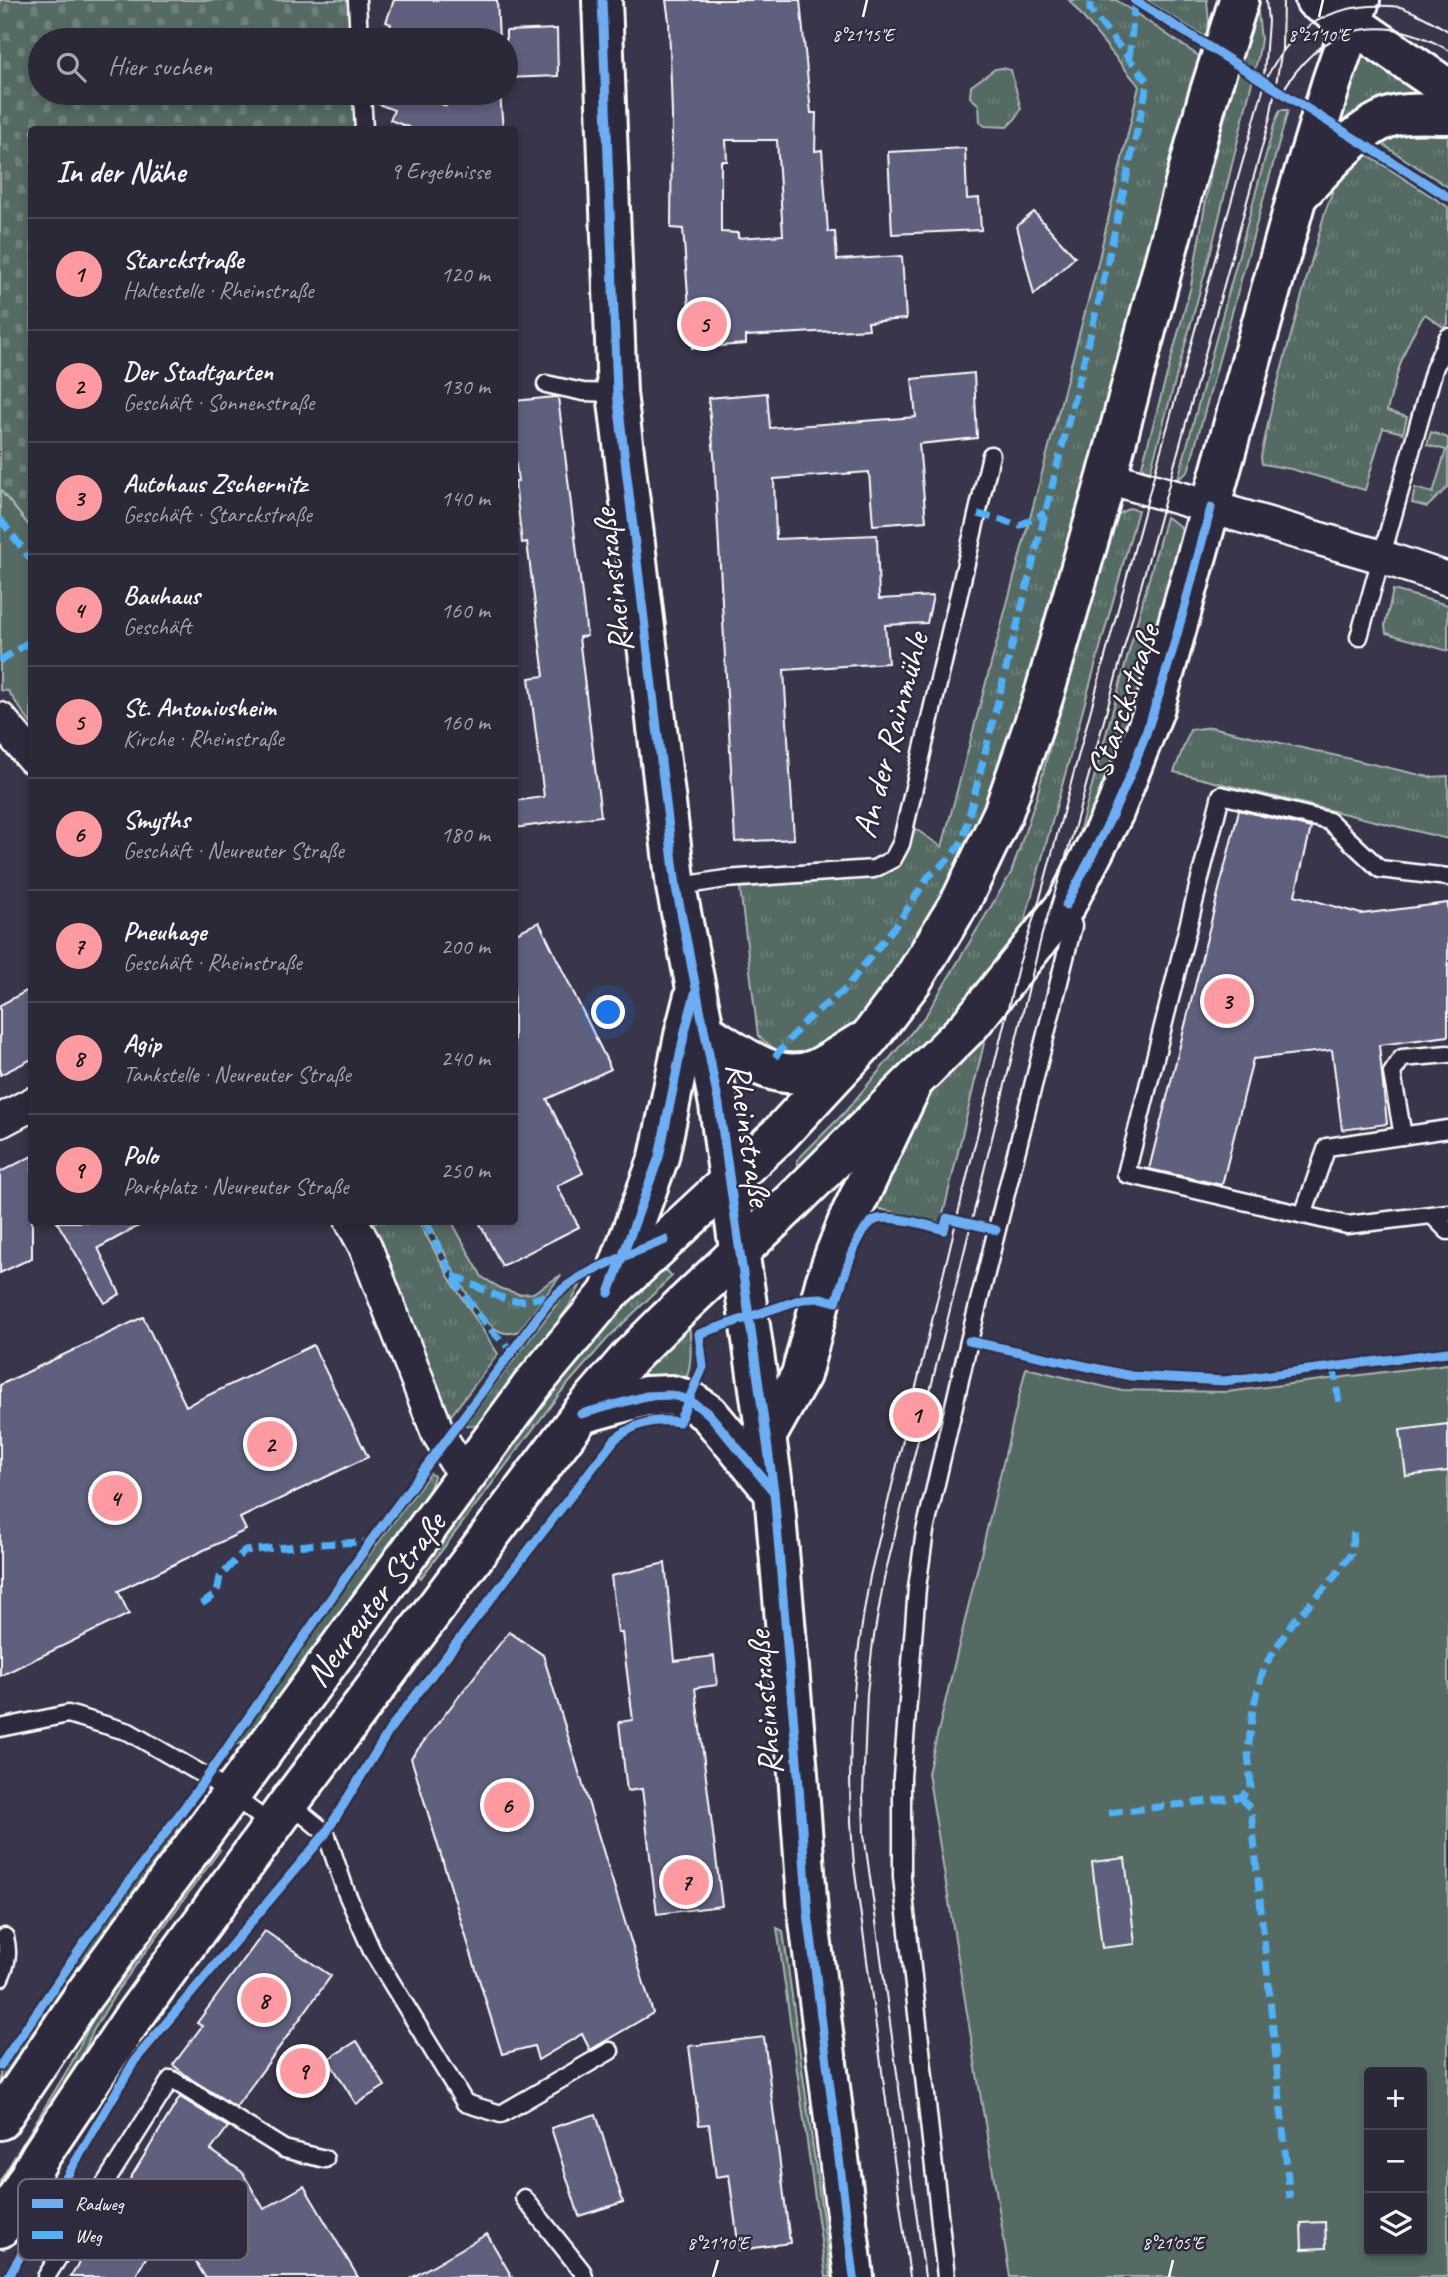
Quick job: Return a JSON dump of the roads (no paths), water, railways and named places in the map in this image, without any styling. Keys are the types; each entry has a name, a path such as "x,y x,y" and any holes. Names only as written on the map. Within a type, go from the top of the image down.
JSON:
{"main road":[{"name":"Rheinstraße","path":"602,0 617,393 676,887 719,1105 774,1492 799,1773 808,1913 853,2277"},
{"path":"705,1032 758,1065 775,1072 797,1073 816,1069 870,1037 912,981 962,899 1003,813 1044,698 1238,0"},
{"path":"1315,0 1356,11 1448,89"},
{"name":"Starckstraße","path":"739,1252 969,1026 1066,905 1114,812 1154,710 1297,196 1356,11"},
{"path":"1297,196 1343,150 1379,121 1398,115 1448,114"},
{"path":"609,1293 659,1157 696,991"},
{"name":"Neureuter Straße","path":"0,2120 84,1995 533,1384 609,1293 796,1118 870,1037"},
{"path":"766,1437 802,1375 835,1254 911,1085"},
{"name":"Neureuter Straße","path":"28,2179 116,2045 281,1814 581,1414 630,1357 739,1252"},
{"path":"581,1414 646,1396 671,1395 689,1400 709,1414 774,1492"},
{"name":"Neureuter Straße","path":"0,2228 18,2196"}],"street":[{"path":"1107,477 1382,557 1448,579"},
{"path":"0,719 28,752"},
{"path":"0,1121 28,1106"},
{"path":"354,1225 365,1246 442,1443 466,1477"}],"lane":[{"path":"357,0 358,28"},
{"path":"362,105 363,126"},
{"path":"1359,637 1434,369 1448,337"},
{"path":"546,384 583,392 617,393"},
{"name":"An der Rainmühle","path":"676,887 725,878 874,869 893,859 904,832 991,455"},
{"path":"1448,877 1380,869 1329,821 1221,795 1126,1174 1347,1225 1440,1214 1448,1231"},
{"path":"946,2277 902,1878 902,1777 917,1588 925,1531 969,1341 1073,926 1066,905"},
{"path":"1404,1136 1392,1073 1402,1058 1448,1054"},
{"path":"1303,1214 1327,1147 1448,1129"},
{"path":"0,1728 68,1714 129,1732 231,1793 326,1833 346,1892 372,1951 465,2103 500,2114 610,2051"},
{"path":"0,1978 6,1965 8,1950 5,1937"},
{"path":"108,2179 171,2079 284,2149 325,2159"},
{"path":"524,2198 584,2277"},
{"path":"46,2277 57,2260"}],"tram line":[{"path":"1264,75 1268,21 1266,0"},
{"path":"925,2277 864,1834 867,1693 873,1642 884,1579 1042,934 1071,840 1270,118 1282,49 1283,0"},
{"path":"910,2277 851,1828 852,1720 870,1576 1018,967 1040,898 1159,457 1266,79 1289,44 1319,20 1337,12 1377,6 1400,7 1419,14 1448,31"},
{"path":"1280,96 1295,73 1313,54 1332,40 1352,32 1375,28 1398,30 1423,37 1448,50"}],"place":[{"name":"St. Antoniusheim","path":"704,324"},
{"name":"Autohaus Zschernitz","path":"1227,1001"},
{"name":"Starckstraße","path":"916,1415"},
{"name":"Der Stadtgarten","path":"270,1444"},
{"name":"Bauhaus","path":"115,1498"},
{"name":"Smyths","path":"507,1805"},
{"name":"Pneuhage","path":"686,1882"},
{"name":"Agip","path":"264,2000"},
{"name":"Polo","path":"303,2071"}]}
